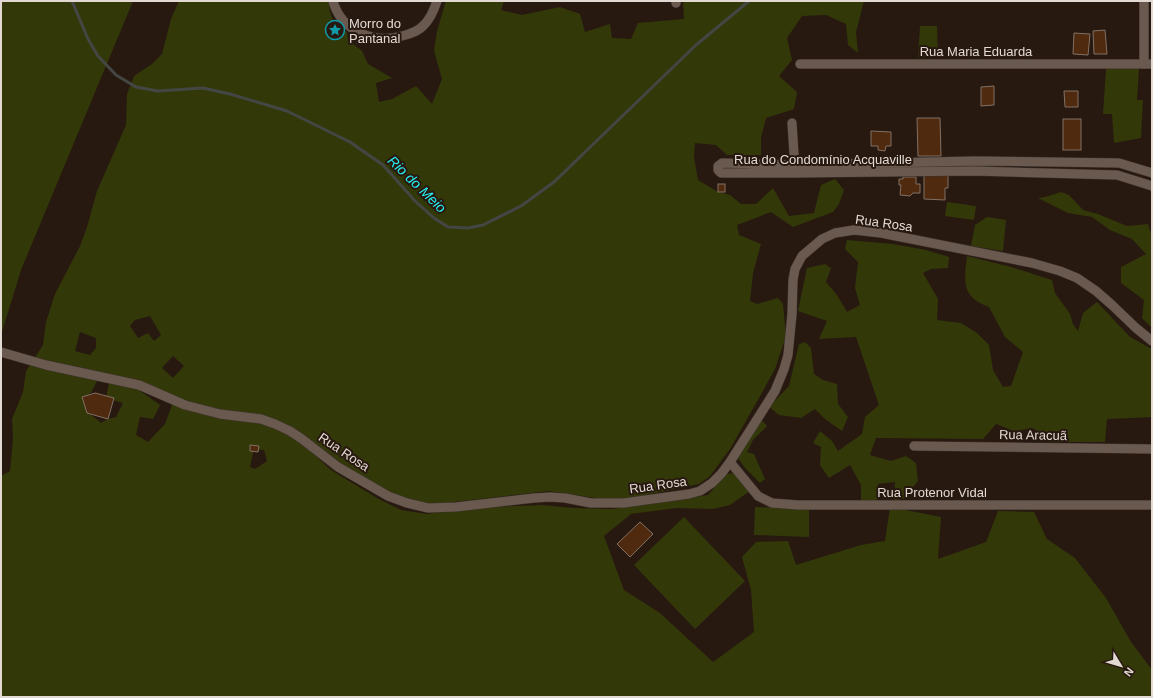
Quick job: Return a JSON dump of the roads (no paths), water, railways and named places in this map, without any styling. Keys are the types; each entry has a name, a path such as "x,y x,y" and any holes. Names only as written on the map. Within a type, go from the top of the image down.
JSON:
{"street":[{"path":"333,1 344,22 354,30 360,34 372,38 384,39 410,34 423,26 432,15 437,1"},
{"path":"1144,1 1148,64"},
{"name":"Rua Maria Eduarda","path":"800,64 1148,64"},
{"path":"792,123 795,169"},
{"path":"974,161 974,171"},
{"name":"Rua do Condomínio Acquaville","path":"795,169 722,163 718,166 718,170 721,173 795,169 900,167 974,161 1065,162 1119,163 1152,173"},
{"path":"1065,162 1065,174"},
{"name":"Rua do Condomínio Acquaville","path":"900,167 974,171 1117,175 1152,186"},
{"name":"Rua Rosa","path":"1,352 46,365 139,385 185,405 220,414 261,419 275,424 302,439 338,467 388,496 407,504 428,508 550,497 591,503 624,503 689,494 700,491 712,483 730,462 775,391 784,369 788,356 790,338 793,280 802,256 822,238 835,233 854,230 881,233 1032,263 1060,271 1077,278 1096,291 1152,341"},
{"name":"Rua Aracuã","path":"914,446 1152,449"},
{"name":"Rua Protenor Vidal","path":"730,462 758,496 772,503 798,505 1152,505"}],"waterway":[{"name":"Rio do Meio","path":"72,1 88,39 98,56 116,75 136,87 158,91 203,88 230,94 287,111 350,142 383,165 415,201 434,218 448,227 468,228 483,225 521,206 554,182 696,45 749,1"}],"place":[{"name":"Morro do Pantanal","path":"335,30"}]}
